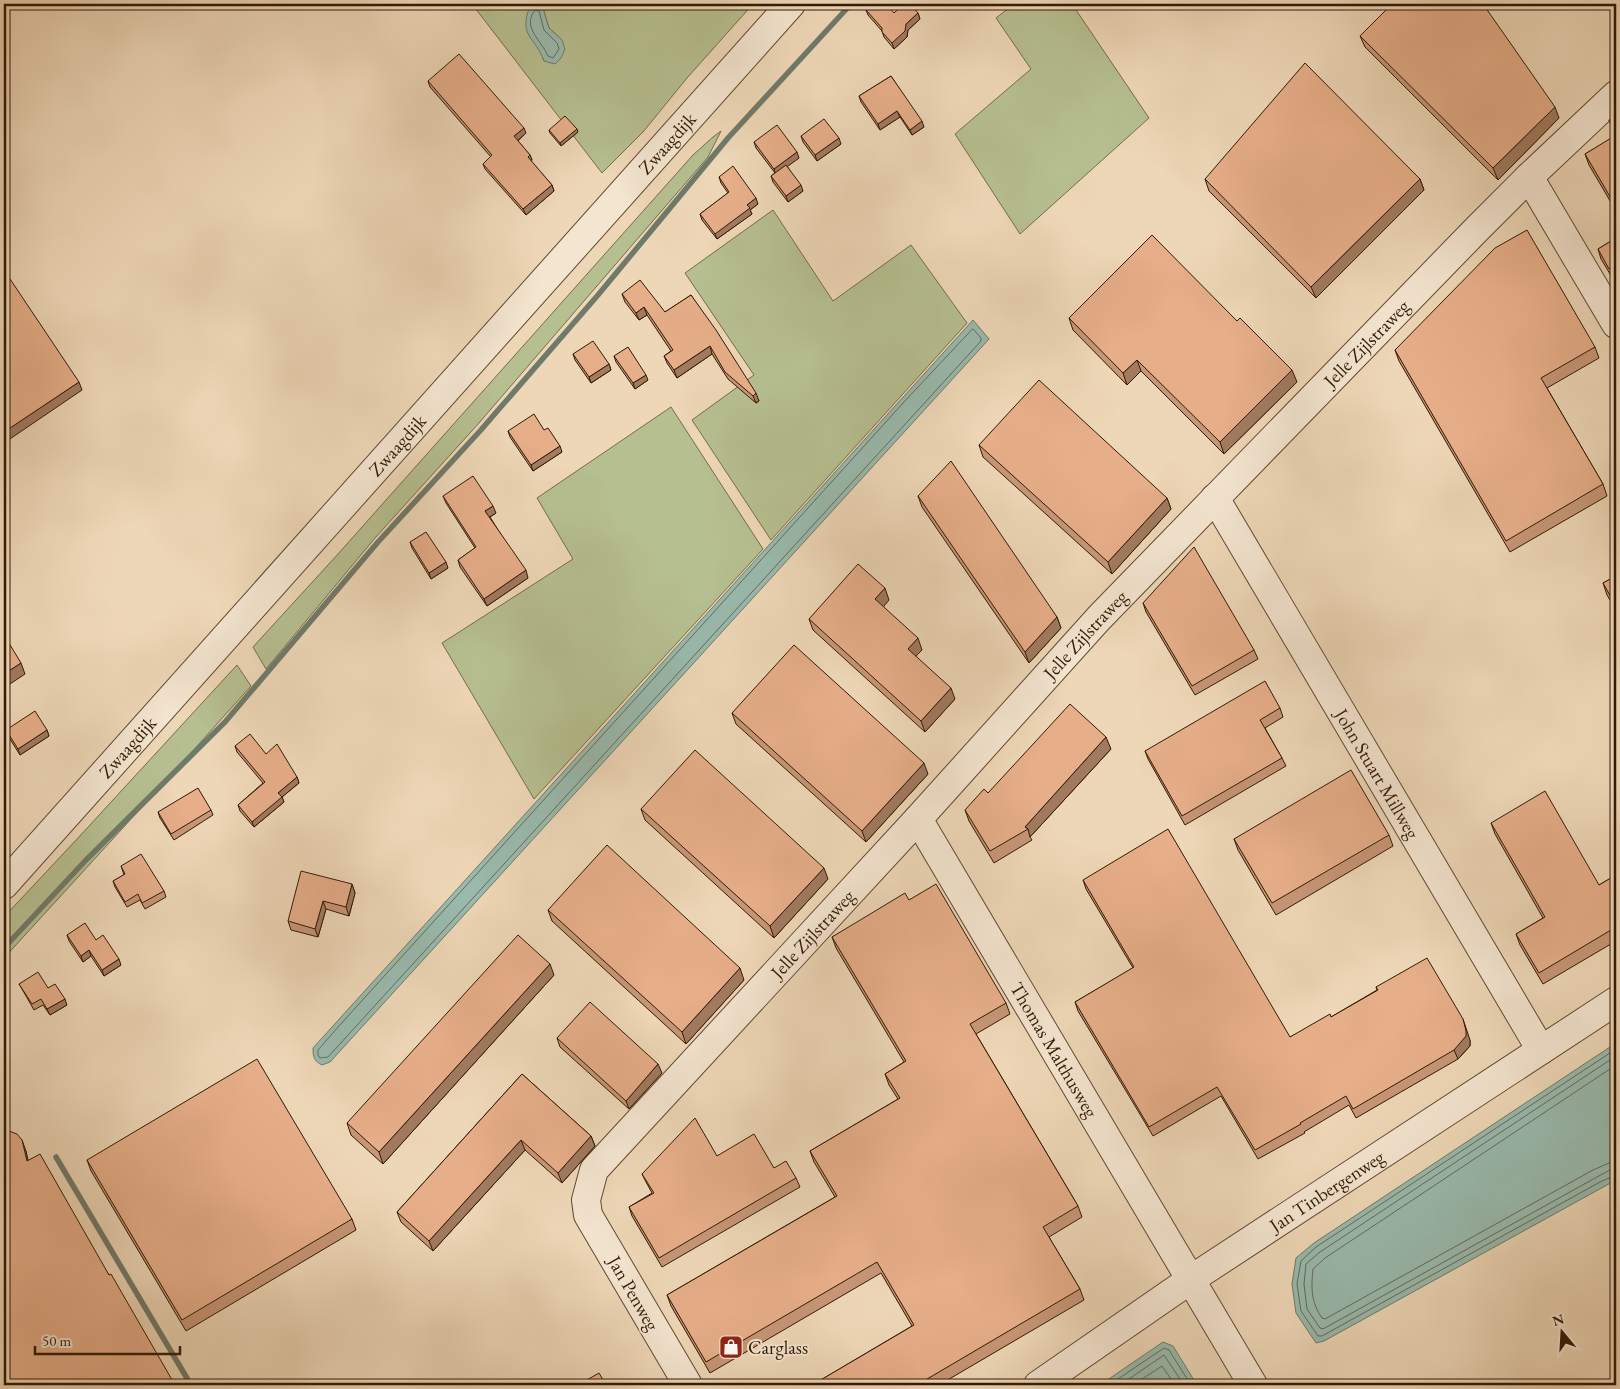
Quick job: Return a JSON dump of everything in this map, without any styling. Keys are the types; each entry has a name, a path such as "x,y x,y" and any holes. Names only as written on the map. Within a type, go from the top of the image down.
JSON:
{"street":[{"name":"Zwaagdijk","path":"4,885 791,4"},
{"name":"Jelle Zijlstraweg","path":"586,1200 594,1170 918,819 1099,618 1528,177 1616,95"},
{"path":"1528,177 1616,324"},
{"name":"John Stuart Millweg","path":"1215,498 1541,1050"},
{"name":"Thomas Malthusweg","path":"918,819 1253,1385"},
{"name":"Jan Tinbergenweg","path":"1038,1385 1190,1280 1616,1001"},
{"name":"Jan Penweg","path":"586,1200 588,1215 688,1385"}],"green space":[{"path":"472,4 753,4 687,78 643,132 602,173","holes":["542,5 549,28 562,40 544,61 540,50"]},
{"path":"1014,4 1072,4 1149,118 1020,234 955,134 1031,69 996,18"},
{"path":"721,131 708,157 479,423 375,538 266,669 253,647 693,155"},
{"path":"773,210 833,301 911,245 967,323 771,540 692,420 754,375 685,273"},
{"path":"671,407 763,549 534,799 442,643 573,559 537,498"},
{"path":"237,665 251,686 4,958 4,917"}],"water":[{"path":"542,5 549,28 562,40 565,49 561,58 555,64 544,61 527,30 527,16 530,6"},
{"path":"973,320 989,339 330,1062 322,1065 317,1062 313,1048"},
{"path":"1616,1043 1616,1180 1324,1341 1316,1343 1296,1313 1292,1284 1296,1258 1314,1243"},
{"path":"1163,1342 1173,1346 1197,1385 1100,1385"}],"building":[{"path":"873,4 886,4 894,13 904,4 910,4 918,13 906,24 905,31 892,43 866,10"},
{"path":"1392,4 1483,4 1555,107 1493,168 1360,36"},
{"path":"459,54 524,128 514,136 530,155 528,157 552,185 523,209 483,164 492,155 428,81"},
{"path":"1305,63 1420,179 1311,287 1205,179"},
{"path":"891,76 922,121 910,130 897,111 878,124 859,96"},
{"path":"565,116 577,129 560,143 549,130"},
{"path":"1616,116 1616,133 1609,120"},
{"path":"824,119 839,138 815,155 801,136"},
{"path":"777,125 797,152 774,169 754,142"},
{"path":"1616,135 1616,198 1612,200 1585,154"},
{"path":"786,165 801,185 786,196 771,176"},
{"path":"733,166 756,198 747,205 750,208 715,234 700,214 729,192 719,177"},
{"path":"1527,230 1595,347 1541,378 1603,484 1506,541 1395,350 1495,248"},
{"path":"1152,235 1237,321 1240,318 1292,370 1220,442 1137,360 1123,373 1069,318"},
{"path":"1616,238 1616,275 1612,267 1609,269 1598,249"},
{"path":"4,270 79,382 4,432"},
{"path":"640,280 665,312 691,295 756,393 753,396 725,372 710,346 674,370 664,356 673,350 644,307 636,313 622,294"},
{"path":"593,341 609,364 589,377 573,354"},
{"path":"628,347 646,375 633,383 614,356"},
{"path":"1039,380 1167,498 1108,562 979,445"},
{"path":"534,414 544,430 548,428 560,446 531,465 508,431"},
{"path":"951,461 1057,617 1025,652 918,496"},
{"path":"473,476 493,506 485,511 526,570 484,599 458,560 476,547 443,496"},
{"path":"426,532 446,562 429,573 410,542"},
{"path":"1194,547 1254,650 1192,686 1143,603"},
{"path":"858,564 885,588 875,599 918,638 908,649 951,688 921,721 809,619"},
{"path":"1616,576 1616,606 1603,583"},
{"path":"4,635 21,663 4,674"},
{"path":"794,645 924,763 862,831 732,713"},
{"path":"1265,681 1280,708 1260,720 1282,758 1182,816 1145,751"},
{"path":"1070,704 1106,737 1025,827 1028,829 990,851 965,810 984,789 988,793"},
{"path":"35,711 47,730 18,749 6,730"},
{"path":"250,734 266,754 277,744 297,777 278,793 282,797 252,822 238,805 265,782 235,746"},
{"path":"695,750 824,868 770,926 641,809"},
{"path":"1351,770 1389,835 1272,903 1234,839"},
{"path":"198,788 211,810 171,834 158,812"},
{"path":"1545,791 1599,885 1616,875 1616,927 1539,973 1516,934 1545,917 1491,823"},
{"path":"1168,829 1290,1037 1330,1014 1331,1017 1378,990 1376,987 1427,958 1463,1019 1466,1036 1454,1050 1353,1109 1346,1096 1255,1150 1217,1087 1149,1127 1075,1002 1134,967 1083,880"},
{"path":"607,845 740,968 682,1032 548,910"},
{"path":"141,854 164,891 142,903 138,894 125,902 113,881 125,874 121,866"},
{"path":"301,871 352,884 346,907 323,901 315,929 288,921"},
{"path":"936,884 1006,1003 970,1024 1078,1206 1043,1227 1080,1289 922,1382 923,1385 822,1385 819,1381 914,1325 877,1262 706,1362 667,1295 837,1196 810,1151 900,1098 885,1074 906,1061 832,937 905,893 909,900"},
{"path":"85,923 96,940 103,935 119,959 102,970 89,950 81,956 67,935"},
{"path":"518,935 550,964 379,1152 347,1123"},
{"path":"38,972 48,988 55,984 65,999 47,1009 41,999 32,1004 19,984"},
{"path":"590,1002 658,1064 626,1101 557,1038"},
{"path":"257,1059 352,1219 182,1320 87,1160"},
{"path":"522,1074 591,1136 558,1173 521,1140 429,1241 397,1212"},
{"path":"695,1118 717,1156 754,1134 774,1168 786,1161 796,1178 659,1258 629,1207 654,1193 642,1174"},
{"path":"9,1131 17,1134 22,1140 27,1161 40,1154 175,1385 4,1385 4,1175 8,1173 4,1169 4,1132"},
{"path":"599,1373 606,1385 578,1385"}],"waterway":[{"path":"4,948 85,861 225,722 378,542 480,431 598,295 728,138 851,4"},
{"path":"56,1157 191,1385"}],"place":[{"name":"Carglass","path":"731,1347"}]}
